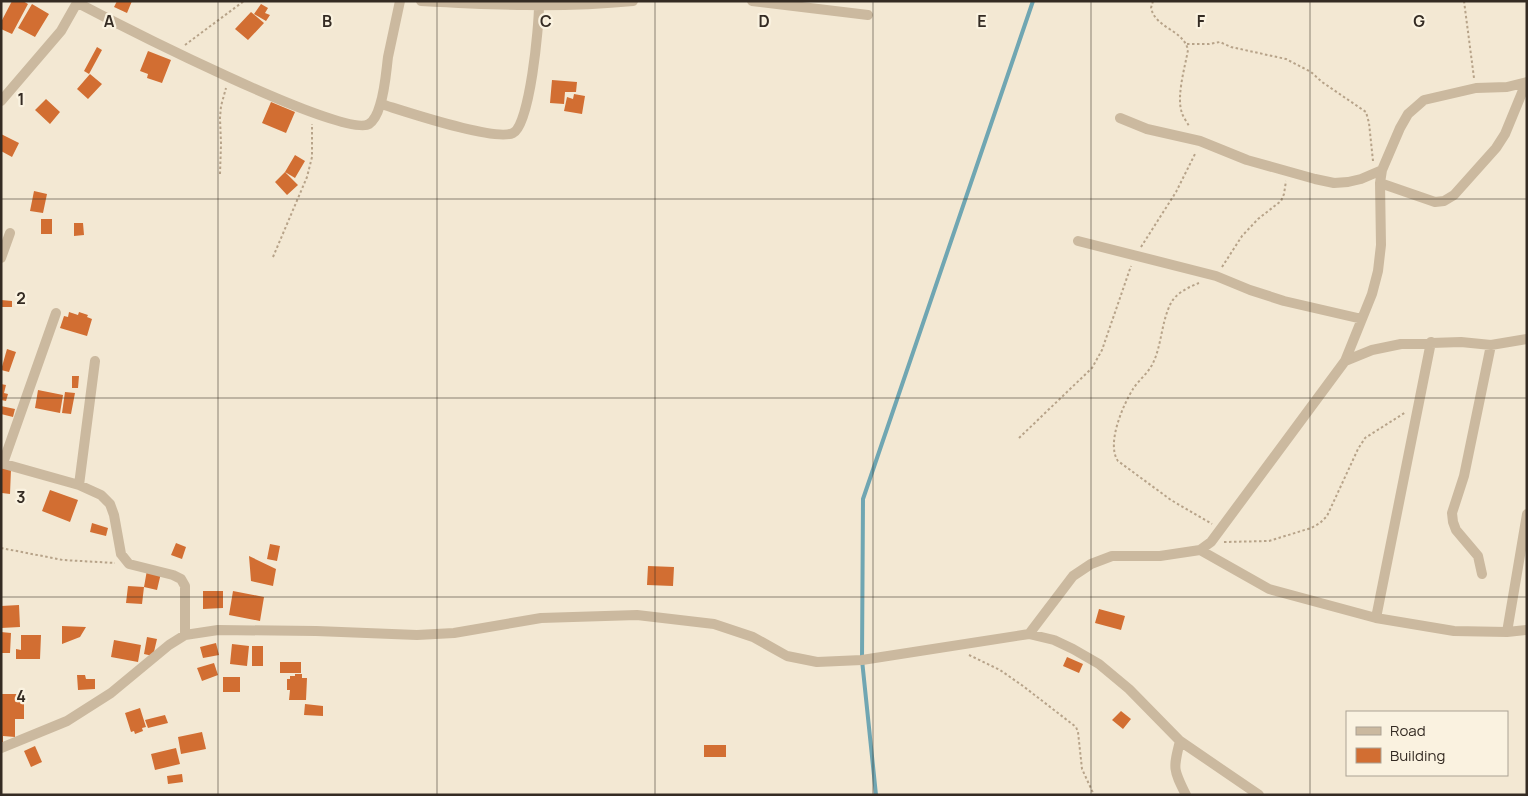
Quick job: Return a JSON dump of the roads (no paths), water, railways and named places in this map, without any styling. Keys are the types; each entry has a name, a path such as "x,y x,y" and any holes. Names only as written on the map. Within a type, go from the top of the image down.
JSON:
{"street":[{"path":"1,101 5,89 61,31 78,2 175,52 265,94 347,124 365,126 370,124 376,117 381,104 388,55 400,1"},
{"path":"421,1 585,6 633,1"},
{"path":"752,1 868,14"},
{"path":"381,104 482,132 505,135 513,134 521,128 525,112 536,54 540,5"},
{"path":"1029,634 1073,576 1091,564 1112,556 1160,556 1200,550 1211,542 1345,361 1372,294 1378,271 1381,245 1379,175 1408,114 1424,100 1476,88 1507,87 1526,82"},
{"path":"1120,118 1154,132 1200,142 1247,160 1334,182 1379,175 1435,202 1444,201 1454,195 1496,148 1505,134 1526,82"},
{"path":"1507,87 1515,107"},
{"path":"1,258 10,233"},
{"path":"1078,241 1216,276 1284,301 1362,319"},
{"path":"56,313 2,463 80,485 101,495 110,504 114,515 121,554 129,564 181,578 185,586 185,634"},
{"path":"1345,361 1372,350 1401,344 1461,342 1491,345 1527,339"},
{"path":"1376,618 1431,342"},
{"path":"1482,574 1478,556 1456,530 1452,522 1452,513 1464,476 1491,345"},
{"path":"80,485 95,361"},
{"path":"1507,632 1527,514"},
{"path":"1200,550 1269,589 1376,618 1454,631 1507,632 1527,630"},
{"path":"1,748 67,721 111,694 169,645 185,634 218,630 454,633 541,618 637,615 714,624 753,637 787,656 818,662 862,660 1029,634 1054,640 1099,664 1129,689 1180,740 1258,795"},
{"path":"1180,740 1174,764 1176,776 1186,795"}],"waterway":[{"path":"876,795 862,660 863,499 1033,1"}]}
